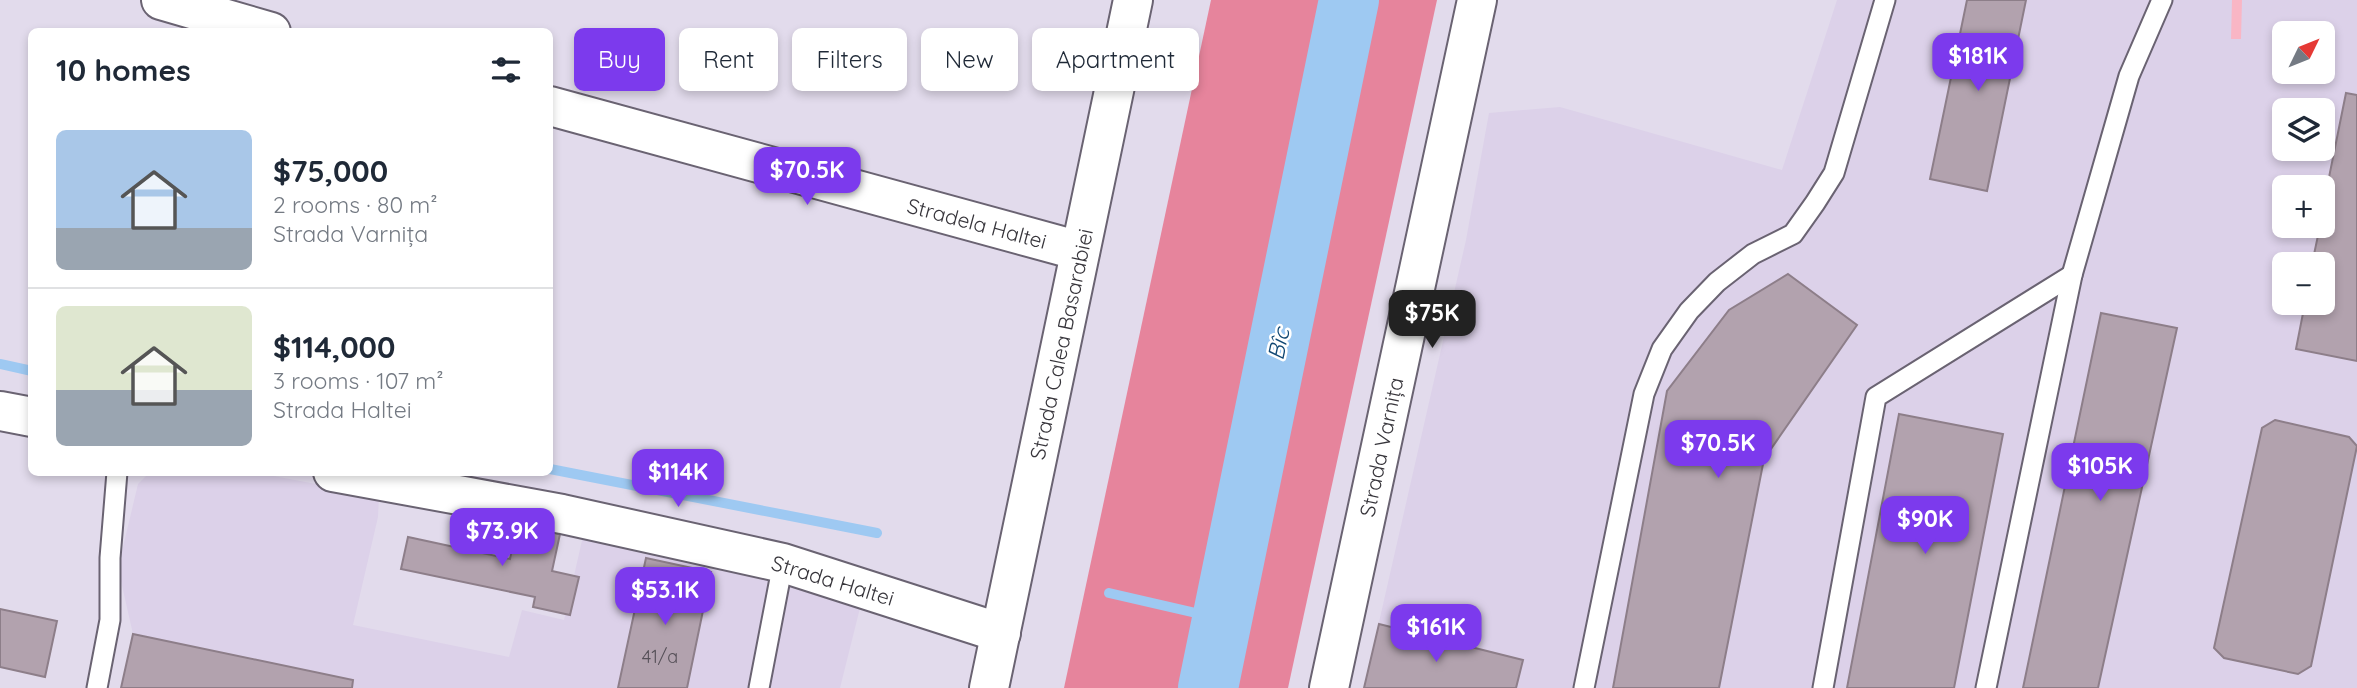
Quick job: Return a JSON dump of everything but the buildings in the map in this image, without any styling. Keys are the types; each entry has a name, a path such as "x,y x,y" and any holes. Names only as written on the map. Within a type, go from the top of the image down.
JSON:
{"street":[{"path":"161,0 257,28"},
{"name":"Strada Calea Basarabiei","path":"989,688 1133,0"},
{"name":"Strada Varnița","path":"1329,688 1477,0"},
{"name":"Stradela Haltei","path":"553,108 1080,251"},
{"path":"0,411 28,416"},
{"name":"Strada Haltei","path":"355,476 562,514 783,563 1000,633"}],"lane":[{"path":"1584,688 1644,394 1662,349 1689,311 1717,282 1753,254 1793,233 1815,203 1834,173 1885,0"},
{"path":"1986,688 2072,275 2129,76 2162,0"},
{"path":"1823,688 1876,397 2072,275"},
{"path":"97,688 110,620 110,558 117,476"},
{"path":"759,688 783,563"}],"shaded area":[{"path":"1211,0 1437,0 1288,688 1064,688 1192,91 1199,91 1199,56"},
{"path":"1837,0 2357,0 2357,688 1364,688 1466,240 1489,113 1560,107 1782,170"},
{"path":"2232,0 2242,0 2241,39 2231,39"},
{"path":"146,476 274,476 379,496 378,517 353,625 509,657 522,610 564,620 583,536 863,596 840,688 121,688 133,634 118,568 138,484"}],"waterway":[{"name":"Bîc","path":"1208,688 1349,0"},
{"path":"0,364 28,370"},
{"path":"553,470 877,533"},
{"path":"1109,593 1222,619"}]}
